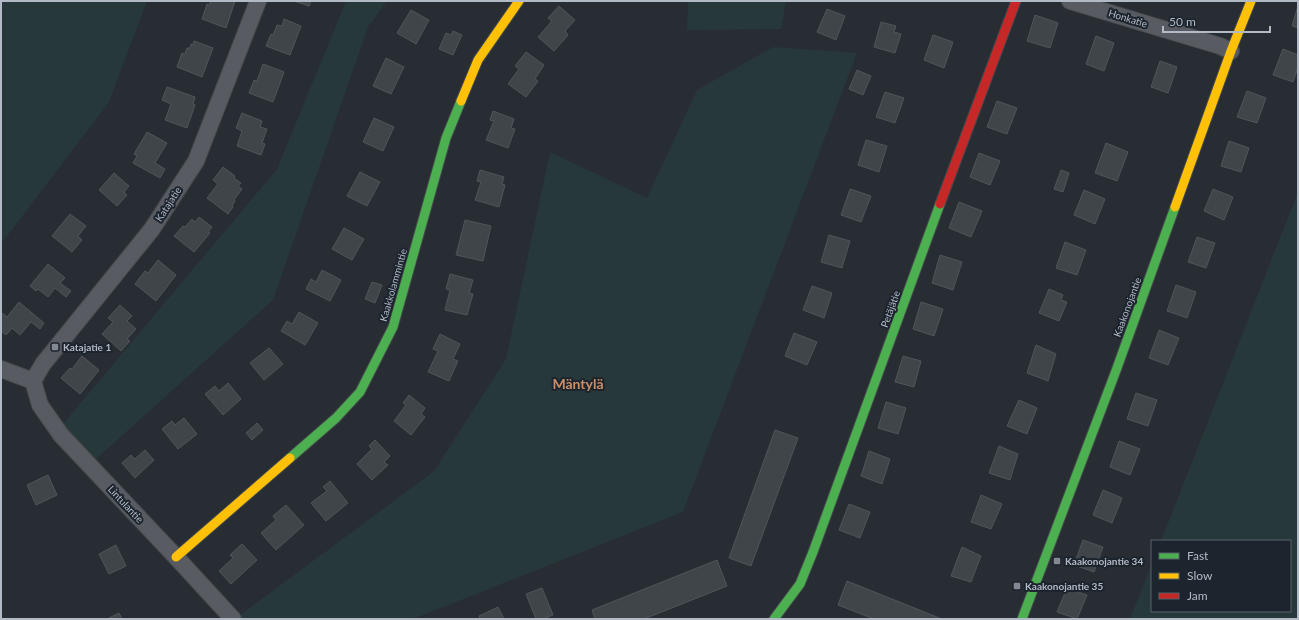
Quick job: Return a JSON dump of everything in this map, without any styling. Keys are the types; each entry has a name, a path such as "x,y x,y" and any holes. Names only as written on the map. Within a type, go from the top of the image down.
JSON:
{"street":[{"name":"Katajatie","path":"33,381 43,364 152,229 196,161 258,1"},
{"name":"Kaakkolammintie","path":"176,557 336,418 360,392 393,327 446,138 472,74 478,60 519,1"},
{"name":"Petäjätie","path":"774,619 800,584 813,552 1016,1"},
{"name":"Honkatie","path":"1070,1 1220,46 1231,51"},
{"name":"Kaakonojantie","path":"1022,619 1117,368 1231,51 1251,1"},
{"path":"1,369 33,381"},
{"name":"Lintulantie","path":"33,381 40,405 61,435 233,619"}],"shaded area":[{"path":"1,1 147,1 109,102 1,244"},
{"path":"346,1 387,1 368,27 273,300 96,459 62,425 277,169"},
{"path":"688,1 786,1 781,29 687,30"},
{"path":"773,47 857,53 683,512 413,619 235,619 434,471 506,359 550,152 647,198 697,90"},
{"path":"1298,192 1298,619 1130,619 1151,566 1151,612 1291,612 1291,540 1161,540"}],"building":[{"path":"211,1 235,1 226,28 202,19 207,4 209,5"},
{"path":"294,1 311,1 309,6"},
{"path":"559,6 575,20 565,31 568,35 554,51 538,37 552,21 548,18"},
{"path":"1298,6 1298,28 1292,26"},
{"path":"827,9 845,16 836,40 817,32"},
{"path":"411,10 429,20 416,44 397,33"},
{"path":"1035,15 1058,23 1050,48 1027,41"},
{"path":"284,19 301,26 290,55 266,46 277,25 282,26"},
{"path":"881,22 896,26 894,32 901,34 895,53 874,47"},
{"path":"453,31 462,35 453,55 439,49 446,33 451,35"},
{"path":"933,35 953,42 944,68 924,60"},
{"path":"1096,36 1114,43 1104,71 1086,64"},
{"path":"194,41 213,48 202,77 177,67 182,53 185,54 187,48 190,48 191,44 193,45"},
{"path":"1283,49 1298,55 1298,67 1293,82 1273,75"},
{"path":"526,52 544,65 535,79 538,81 526,97 508,84 519,69 515,66"},
{"path":"386,58 404,67 391,94 373,86"},
{"path":"1160,61 1177,67 1168,93 1151,87"},
{"path":"263,64 284,72 273,102 249,93 254,80 257,81"},
{"path":"857,70 871,76 863,95 849,89"},
{"path":"167,87 195,97 193,104 195,105 187,128 165,120 171,104 162,100"},
{"path":"1247,91 1266,98 1257,123 1237,117"},
{"path":"885,92 904,98 895,123 876,117"},
{"path":"997,101 1017,108 1007,134 987,127"},
{"path":"493,111 514,119 511,128 515,129 508,148 486,140 494,121 490,120"},
{"path":"242,113 262,121 260,127 267,129 262,143 265,144 261,155 237,146 242,131 236,128"},
{"path":"374,118 394,127 383,151 363,142"},
{"path":"147,132 167,143 155,163 165,169 160,178 133,163 137,156 134,154"},
{"path":"866,140 887,146 879,172 858,165"},
{"path":"1229,141 1249,148 1241,172 1221,166"},
{"path":"1106,143 1128,152 1117,181 1095,173"},
{"path":"979,153 1000,161 990,185 970,177"},
{"path":"223,167 235,176 234,178 241,183 238,186 242,189 234,200 233,207 228,214 207,198 218,184 213,180"},
{"path":"480,170 504,177 502,184 505,185 499,207 475,200 481,182 477,181"},
{"path":"1061,170 1069,173 1063,192 1054,189"},
{"path":"360,172 380,182 367,206 347,196"},
{"path":"114,173 129,186 124,192 127,195 117,206 99,190"},
{"path":"850,189 871,196 861,222 841,215"},
{"path":"1213,189 1233,197 1224,220 1204,211"},
{"path":"1084,190 1105,199 1095,224 1074,215"},
{"path":"959,202 982,211 971,237 949,228"},
{"path":"70,214 86,226 78,236 82,240 72,252 52,236"},
{"path":"199,217 212,227 208,232 210,233 194,252 174,236 192,219 195,222"},
{"path":"465,220 491,226 483,261 456,255"},
{"path":"344,228 364,239 352,260 332,249"},
{"path":"829,235 850,241 842,268 821,262"},
{"path":"1197,237 1215,243 1206,268 1188,262"},
{"path":"1065,242 1086,250 1077,275 1056,268"},
{"path":"940,255 962,262 953,290 932,283"},
{"path":"158,260 176,275 156,301 135,284 145,271 148,273"},
{"path":"48,264 65,278 60,283 71,291 66,297 55,288 48,297 38,289 36,291 30,286"},
{"path":"322,270 341,280 330,301 306,289 311,279 316,282"},
{"path":"450,274 473,280 469,293 473,294 467,315 445,310 450,290 446,289"},
{"path":"372,282 382,285 375,303 365,299"},
{"path":"1176,285 1196,292 1187,318 1167,311"},
{"path":"812,286 832,293 824,318 803,310"},
{"path":"1049,289 1063,295 1061,300 1067,302 1059,321 1039,313"},
{"path":"19,302 44,323 40,329 31,322 20,335 12,328 6,335 1,331 1,315 2,313 7,317"},
{"path":"921,302 943,309 934,336 913,329"},
{"path":"120,305 132,316 127,321 136,329 127,339 130,341 121,351 102,334 113,322 108,318"},
{"path":"299,312 318,323 305,345 281,331 287,321 292,324"},
{"path":"1159,330 1179,338 1168,365 1149,358"},
{"path":"794,333 817,342 807,365 785,356"},
{"path":"440,334 460,344 453,359 458,361 449,381 428,372 438,351 433,349"},
{"path":"1036,345 1056,354 1048,381 1027,373"},
{"path":"269,348 283,364 264,380 250,363"},
{"path":"82,356 99,370 80,394 61,378 70,368 72,369"},
{"path":"903,356 921,361 914,387 895,382"},
{"path":"228,383 241,399 223,415 205,394 215,386 219,391"},
{"path":"1136,393 1157,400 1148,426 1127,419"},
{"path":"409,395 425,408 421,414 425,417 411,435 394,421 406,405 403,403"},
{"path":"1019,400 1037,408 1027,434 1007,426"},
{"path":"886,402 906,408 898,434 878,428"},
{"path":"184,418 197,434 178,449 162,429 172,421 175,425"},
{"path":"257,423 263,430 252,440 246,433"},
{"path":"775,430 798,438 751,566 729,558"},
{"path":"375,440 390,456 384,462 388,465 372,480 357,464 372,449 369,446"},
{"path":"1119,441 1140,449 1130,475 1110,467"},
{"path":"999,446 1018,454 1010,480 989,473"},
{"path":"145,450 154,460 135,478 122,463 131,455 135,459"},
{"path":"869,451 890,459 882,484 861,476"},
{"path":"48,475 57,495 36,505 27,485"},
{"path":"330,481 348,503 326,521 311,503 327,491 323,487"},
{"path":"1103,490 1122,498 1112,523 1093,515"},
{"path":"981,495 1002,504 991,529 971,522"},
{"path":"849,504 870,512 860,538 839,530"},
{"path":"286,505 304,525 276,550 261,533 276,520 273,516"},
{"path":"1083,540 1103,547 1094,572 1074,565"},
{"path":"242,544 257,560 231,584 219,571 233,558 230,555"},
{"path":"116,545 126,566 109,574 99,554"},
{"path":"962,547 981,556 971,582 951,576"},
{"path":"717,560 727,586 644,619 595,619 592,610"},
{"path":"847,581 942,619 874,619 838,605"},
{"path":"542,588 553,615 543,619 536,619 526,594"},
{"path":"1067,588 1087,595 1077,619 1057,612"},
{"path":"498,607 504,619 480,619 479,616"},
{"path":"119,613 122,619 107,619"}],"traffic: fast":[{"path":"290,458 336,418 360,392 393,327 446,138 461,101"},
{"path":"774,619 800,584 813,552 940,204"},
{"path":"1022,619 1117,368 1175,207"}],"traffic: slow":[{"path":"461,101 478,60 519,1"},
{"path":"1175,207 1231,51 1251,1"},
{"path":"176,557 290,458"}],"traffic: jam":[{"path":"940,204 1016,1"}],"place":[{"name":"Katajatie 1","path":"55,347"},
{"name":"Kaakonojantie 34","path":"1057,561"},
{"name":"Kaakonojantie 35","path":"1017,586"}],"district":[{"name":"Mäntylä","path":"578,383"}]}
